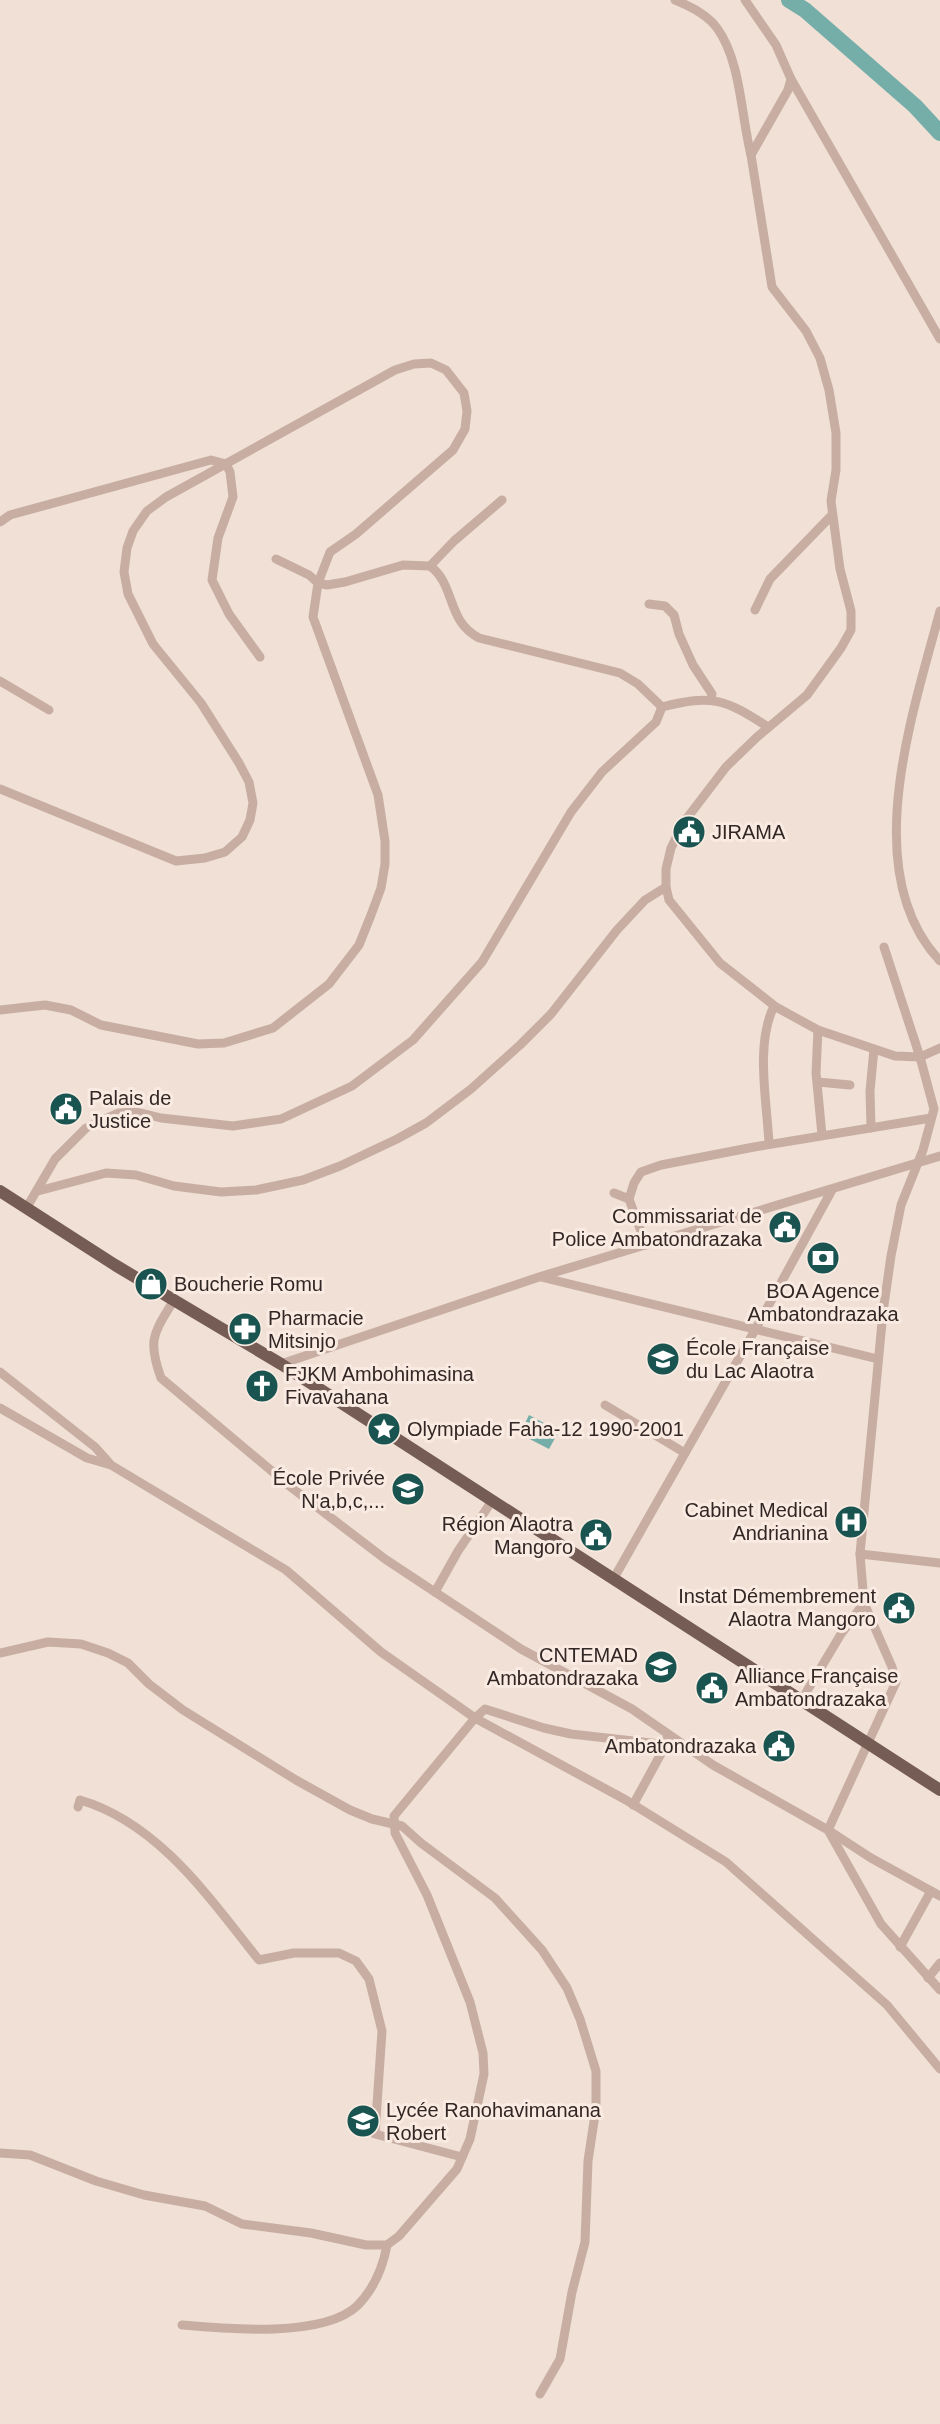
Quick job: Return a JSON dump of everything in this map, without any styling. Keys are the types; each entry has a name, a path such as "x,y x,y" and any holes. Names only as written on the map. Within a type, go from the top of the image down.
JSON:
{"main road":[{"path":"0,1191 281,1364 940,1790"}],"street":[{"path":"675,0 694,8 717,27 730,52 751,155 772,287 806,331 820,358 829,390 836,433 836,470 831,501 832,515 840,569 851,612 851,630 841,648 807,695 768,727 726,767 684,822 671,848 666,868 669,900 720,963 774,1006 818,1030 895,1056 921,1057 940,1048"},
{"path":"745,0 776,45 791,79 940,339"},
{"path":"751,155 788,90 791,79"},
{"path":"0,789 176,861 205,858 225,852 242,837 250,820 253,803 249,782 201,703 153,644 128,594 124,572 127,548 133,531 147,511 166,497 395,370 414,364 432,363 446,370 458,382 464,393 467,411 465,429 453,450 356,534 330,552 318,583 313,617 378,795 385,841 385,864 381,888 359,945 329,984 273,1028 224,1042 198,1044 101,1025 71,1010 45,1005 0,1010"},
{"path":"0,522 10,514 211,460 226,464 230,472 233,496 218,538 212,580 229,614 260,657"},
{"path":"430,566 454,541 502,500"},
{"path":"754,610 770,579 832,515"},
{"path":"276,559 309,575 318,583 327,585 403,565 430,566 440,576 459,620 467,632 479,638 620,673 638,684 662,707"},
{"path":"649,604 665,606 674,615 693,665 697,667 712,693 711,699"},
{"path":"940,611 910,722 895,812 897,851 904,896 920,938 940,961"},
{"path":"0,681 49,710"},
{"path":"662,707 711,699 742,710 768,727"},
{"path":"27,1207 55,1160 86,1128 118,1113 137,1112 161,1118 233,1126 281,1119 352,1086 413,1041 482,962 571,812 602,772 656,722 662,707"},
{"path":"38,1191 106,1173 136,1175 174,1186 220,1192 256,1190 303,1180 340,1166 397,1139 426,1123 471,1089 520,1045 552,1014 617,930 645,900 666,887"},
{"path":"828,1830 896,1682 892,1667 864,1603 860,1554 878,1359 891,1256 901,1205 923,1150 934,1109 921,1057 885,946"},
{"path":"768,1144 763,1047 765,1029 774,1006"},
{"path":"818,1030 816,1073 822,1135"},
{"path":"871,1128 870,1091 874,1049"},
{"path":"818,1082 850,1085"},
{"path":"646,1245 629,1199 634,1183 641,1172 661,1165 768,1144 931,1118"},
{"path":"281,1364 539,1277 940,1156"},
{"path":"614,1578 832,1190"},
{"path":"614,1193 629,1199"},
{"path":"539,1277 878,1359"},
{"path":"174,1300 154,1333 154,1360 161,1378 292,1488 386,1559 521,1649 632,1710 666,1739 940,1896"},
{"path":"0,1372 95,1447 111,1465"},
{"path":"605,1405 684,1453"},
{"path":"0,1408 87,1458 111,1465 286,1570 381,1652 475,1718 633,1805 726,1862 886,2005 940,2069"},
{"path":"435,1592 458,1551 492,1501"},
{"path":"860,1554 940,1563"},
{"path":"801,1701 841,1634 864,1603"},
{"path":"0,1653 48,1642 81,1644 128,1663 149,1684 183,1710 296,1780 350,1810 372,1819 402,1826 495,1899 542,1950 567,1988 580,2019 596,2072 596,2108 588,2161 585,2242 572,2292 560,2359 540,2394"},
{"path":"0,2153 30,2155 96,2181 144,2195 205,2206 242,2223 311,2233 366,2245 387,2245 399,2236 457,2169 470,2139 484,2074 483,2053 465,1991 427,1894 395,1833 394,1816 399,1807 485,1709 570,1734 660,1744 666,1739"},
{"path":"633,1805 663,1750 666,1739"},
{"path":"78,1807 80,1800 100,1806 170,1853 259,1960 294,1953 339,1953 356,1961 369,1978 382,2031 375,2134 462,2157"},
{"path":"828,1830 881,1924 940,1990"},
{"path":"900,1947 931,1891"},
{"path":"928,1978 940,1963"},
{"path":"182,2325 231,2330 288,2328 325,2323 356,2307 383,2266 387,2245"}],"water":[{"path":"529,1415 559,1431 549,1449 520,1434"}],"waterway":[{"path":"789,0 805,10 915,106 940,133"}],"place":[{"name":"JIRAMA","path":"689,832"},
{"name":"Palais de Justice","path":"66,1109"},
{"name":"Commissariat de Police Ambatondrazaka","path":"785,1227"},
{"name":"BOA Agence Ambatondrazaka","path":"823,1258"},
{"name":"Boucherie Romu","path":"151,1284"},
{"name":"Pharmacie Mitsinjo","path":"245,1329"},
{"name":"École Française du Lac Alaotra","path":"663,1359"},
{"name":"FJKM Ambohimasina Fivavahana","path":"262,1386"},
{"name":"Olympiade Faha-12 1990-2001","path":"384,1429"},
{"name":"École Privée N'a,b,c,...","path":"408,1489"},
{"name":"Cabinet Medical Andrianina","path":"851,1522"},
{"name":"Région Alaotra Mangoro","path":"596,1535"},
{"name":"Instat Démembrement Alaotra Mangoro","path":"899,1608"},
{"name":"CNTEMAD Ambatondrazaka","path":"661,1667"},
{"name":"Alliance Française Ambatondrazaka","path":"712,1688"},
{"name":"Ambatondrazaka","path":"779,1746"},
{"name":"Lycée Ranohavimanana Robert","path":"363,2121"}]}
